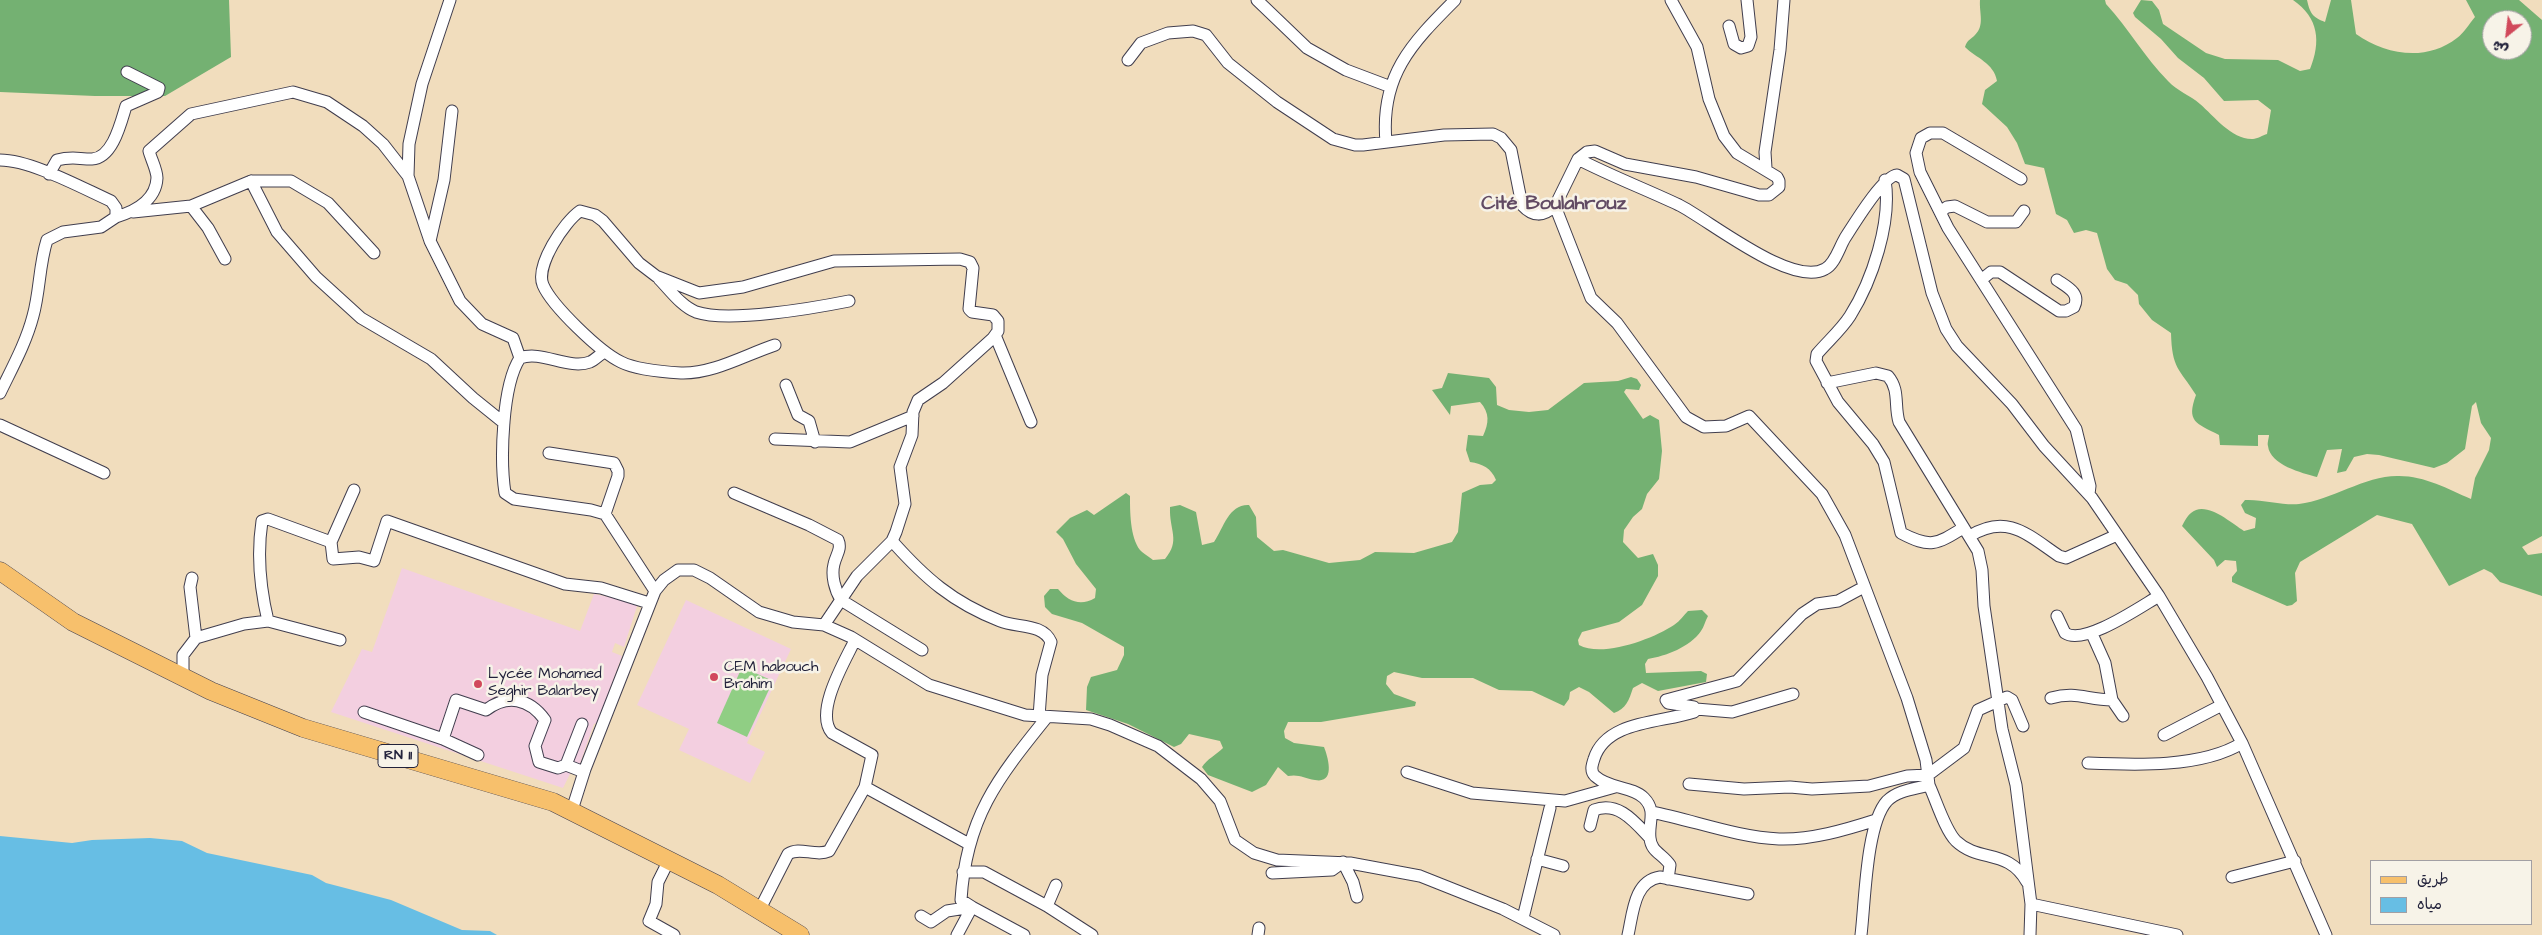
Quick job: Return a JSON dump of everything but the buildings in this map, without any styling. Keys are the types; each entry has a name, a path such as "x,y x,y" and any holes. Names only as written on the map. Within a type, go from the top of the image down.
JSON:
{"main road":[{"name":"RN 11","path":"0,571 73,622 241,704 303,728 512,789 572,810 760,909 800,935"}],"street":[{"path":"408,176 409,144 422,84 450,0"},
{"path":"1257,0 1307,48 1346,70 1391,86"},
{"path":"1386,142 1385,113 1391,86 1402,61 1418,37 1455,0"},
{"path":"1128,60 1141,43 1168,33 1193,30 1206,35 1216,44 1228,63 1277,102 1333,138 1355,145 1444,135 1493,134 1501,138 1511,150 1522,205 1534,215 1547,213 1555,206 1578,159 1587,152 1596,151 1625,164 1696,177 1765,196 1776,191 1780,184 1777,177 1766,168 1737,153 1724,136 1709,99 1697,47 1671,0"},
{"path":"1729,26 1734,44 1741,48 1748,46 1751,37 1747,0"},
{"path":"1766,168 1765,152 1780,50 1784,0"},
{"path":"49,174 57,160 71,156 94,159 106,152 119,129 126,106 158,92 159,88 127,72"},
{"path":"134,212 150,198 157,178 149,151 191,114 293,92 326,102 363,126 383,144 408,176 430,241 460,301 482,324 513,338 520,358 509,381 504,423 504,487 506,495 517,500 605,514 654,591"},
{"path":"430,241 444,180 452,111"},
{"path":"2021,179 1943,133 1930,132 1921,138 1916,160 1940,212 2076,429 2090,486 2089,494"},
{"path":"1578,159 1680,206 1758,254 1796,270 1809,272 1824,270 1832,263 1846,237 1886,180 1898,175 1907,184 1932,293 1946,330 1957,346 2012,404 2044,446 2089,494 2159,596 2242,743 2326,935"},
{"path":"0,160 8,160 49,174 111,201 116,208 116,217"},
{"path":"1886,180 1887,194 1884,224 1869,281 1850,316 1817,354 1819,368 1838,402 1873,444 1884,462 1901,532 1930,544 1941,542 1966,532 1996,526 2008,526 2020,530 2059,556 2066,558 2117,535"},
{"path":"0,393 27,336 34,313 42,257 47,240 63,232 101,227 116,217 134,212 191,206 251,181 291,181 328,203 374,253"},
{"path":"251,181 277,232 316,277 361,318 431,359 472,398 504,423"},
{"path":"191,206 208,228 225,259"},
{"path":"1555,206 1591,298 1618,323 1686,417 1704,427 1726,426 1749,416 1822,494 1845,535 1907,698 1926,760 1929,780 1951,835 1966,848 2009,862 2018,868 2028,883"},
{"path":"1940,212 1947,207 1955,206 1983,221 2016,222 2024,211"},
{"path":"775,345 707,370 681,373 623,363 603,353 572,321 542,284 541,270 569,218 580,211 594,215 680,301 696,312 715,315 759,314 814,308 849,300"},
{"path":"656,276 699,293 743,287 834,261 966,259 973,266 970,309 972,312 990,314 995,317 998,326 995,335 943,383 918,400 913,416 912,435 900,467 906,504 892,540 858,576 824,624"},
{"path":"1981,280 1990,272 2000,272 2059,311 2066,311 2074,307 2076,296 2058,280"},
{"path":"995,335 1031,422"},
{"path":"520,358 532,356 575,363 590,362 603,353"},
{"path":"1827,382 1876,373 1888,376 1896,388 1896,407 1900,422 1978,551 2002,730 2016,785 2031,904 2030,935"},
{"path":"786,385 798,415 809,422 815,442"},
{"path":"774,439 850,442 913,416"},
{"path":"0,425 104,473"},
{"path":"549,453 614,463 618,476 605,514"},
{"path":"354,490 331,542 333,559 359,557 374,561 387,521 565,584 601,588 649,602"},
{"path":"734,493 838,540 839,548 833,567 841,600 922,650"},
{"path":"268,621 261,593 260,537 262,521 268,519 331,542"},
{"path":"892,540 917,569 938,588 1001,622 1043,631 1051,642 1042,675 1043,717 993,787 969,844 963,872 965,909 956,935"},
{"path":"572,810 584,772 654,591 664,580 678,570 694,570 710,578 759,612 793,622 824,624 855,640 929,685 1014,713 1043,717 1092,719 1126,731 1158,746 1211,789 1220,801 1235,840 1254,853 1277,860 1342,862 1420,876 1523,918 1554,935"},
{"path":"192,578 190,588 196,638"},
{"path":"1793,694 1732,712 1696,709 1666,703 1666,700 1737,680 1802,614 1817,604 1838,601 1864,586"},
{"path":"2057,616 2065,633 2069,636 2092,634 2159,596"},
{"path":"183,677 184,655 196,638 244,624 268,621 340,640"},
{"path":"2092,634 2105,663 2112,700 2123,716"},
{"path":"760,909 788,854 793,851 819,854 830,851 865,788 872,755 832,733 826,718 832,691 855,640"},
{"path":"2051,698 2076,694 2098,700 2112,700"},
{"path":"1861,935 1876,820 1882,809 1895,795 1929,780 1964,748 1978,710 2007,698 2011,699 2023,726"},
{"path":"443,739 456,700 486,710 500,701 518,700 535,708 545,720 535,746 539,762 558,768 566,765 584,772"},
{"path":"2164,735 2222,705"},
{"path":"1649,837 1651,812 1647,802 1640,795 1605,784 1593,775 1591,768 1596,753 1611,736 1637,725 1671,719 1694,712 1696,709"},
{"path":"364,712 443,739 478,755"},
{"path":"566,765 582,724"},
{"path":"2088,763 2169,762 2198,759 2228,752 2242,743"},
{"path":"1407,772 1472,793 1550,800 1576,799 1615,787"},
{"path":"1689,784 1744,789 1790,787 1812,789 1869,786 1907,776 1929,780"},
{"path":"865,788 969,844"},
{"path":"1523,918 1550,808"},
{"path":"1590,826 1594,810 1613,808 1632,820 1649,837 1655,851 1670,865 1668,879"},
{"path":"1651,812 1747,834 1778,839 1815,836 1876,820"},
{"path":"2009,862 2021,860 2025,855"},
{"path":"1537,859 1563,866"},
{"path":"669,860 658,882 656,904 649,921 674,935"},
{"path":"2232,877 2295,861"},
{"path":"1272,873 1332,870 1342,862"},
{"path":"1342,862 1353,882 1357,897"},
{"path":"963,872 984,872 1047,906 1092,935"},
{"path":"1628,935 1637,896 1641,888 1652,878 1660,876 1748,894"},
{"path":"1047,906 1056,885"},
{"path":"2031,904 2177,935"},
{"path":"921,916 931,922 947,911 965,909 1024,935"}],"shaded area":[{"name":"Lycée Mohamed Seghir Balarbey","path":"402,568 580,631 594,594 638,603 624,647 615,643 612,652 622,656 597,723 594,724 576,775 571,772 563,788 331,712 362,649 372,652"},
{"name":"CEM habouch Brahim","path":"686,600 791,649 747,743 765,752 750,783 679,750 689,729 637,705"}],"green space":[{"path":"0,0 229,0 231,57 165,96 95,96 0,92"},
{"path":"1980,0 2105,0 2106,4 2152,63 2172,84 2196,101 2231,132 2238,136 2253,139 2267,134 2271,110 2258,100 2224,101 2204,78 2178,58 2161,39 2135,17 2133,13 2141,0 2152,1 2159,10 2163,24 2206,53 2225,59 2278,60 2300,71 2310,69 2316,49 2316,40 2313,23 2302,7 2293,0 2307,0 2312,14 2325,22 2331,0 2351,0 2356,34 2380,47 2393,51 2419,53 2445,46 2460,36 2475,17 2466,0 2519,0 2530,10 2482,10 2482,60 2532,60 2532,11 2542,20 2542,536 2522,547 2528,555 2542,553 2542,596 2500,582 2492,573 2484,569 2449,586 2412,524 2377,515 2300,562 2295,573 2297,601 2292,605 2287,606 2232,582 2232,577 2237,571 2236,561 2225,560 2217,567 2214,560 2182,526 2190,514 2197,510 2204,509 2218,514 2244,531 2255,528 2256,518 2245,513 2241,505 2245,500 2299,504 2324,498 2374,479 2399,476 2418,478 2445,487 2471,499 2475,478 2489,450 2491,438 2481,423 2476,402 2472,406 2465,449 2447,463 2434,468 2367,454 2354,457 2346,471 2337,473 2342,449 2327,450 2317,477 2288,467 2274,458 2268,446 2269,435 2258,435 2258,446 2220,445 2219,435 2195,421 2192,411 2196,395 2175,361 2171,333 2152,320 2139,304 2138,295 2127,284 2115,280 2107,269 2097,233 2086,230 2074,233 2067,220 2056,214 2044,168 2025,164 2017,143 2007,127 1982,104 1985,90 1997,81 1988,65 1965,47 1978,31 1981,19"},
{"path":"1448,373 1489,378 1496,387 1497,405 1509,410 1529,412 1548,410 1584,383 1618,381 1631,377 1637,379 1641,385 1639,390 1626,389 1624,392 1643,419 1650,415 1659,420 1662,451 1659,479 1647,494 1642,509 1633,517 1624,530 1623,542 1638,558 1653,554 1658,565 1658,576 1642,605 1619,622 1582,632 1578,640 1579,645 1601,649 1627,645 1654,636 1665,630 1676,623 1688,611 1702,610 1708,616 1702,629 1691,642 1662,656 1648,659 1645,664 1646,673 1701,671 1707,674 1706,682 1658,691 1642,683 1633,688 1624,706 1614,713 1589,692 1579,687 1570,692 1569,699 1564,706 1532,691 1499,690 1473,678 1422,678 1394,672 1387,676 1386,684 1394,694 1416,702 1415,706 1321,722 1288,722 1284,731 1285,738 1294,743 1324,747 1329,769 1326,778 1315,780 1288,776 1278,767 1266,785 1252,792 1208,775 1202,767 1223,748 1220,741 1189,734 1181,744 1174,747 1128,724 1086,710 1087,687 1091,677 1117,670 1124,655 1124,647 1082,623 1052,614 1045,607 1044,596 1050,589 1058,589 1066,597 1079,602 1090,601 1095,598 1096,589 1076,564 1063,539 1056,532 1070,518 1087,510 1094,515 1126,493 1130,496 1131,524 1134,538 1140,550 1153,560 1165,559 1170,552 1173,535 1170,507 1180,505 1196,512 1202,545 1214,542 1236,508 1249,505 1256,517 1257,537 1274,551 1283,550 1329,563 1360,560 1375,552 1414,553 1452,542 1458,532 1462,493 1480,485 1492,484 1496,480 1492,472 1486,467 1470,462 1466,450 1468,435 1483,436 1488,418 1486,410 1480,402 1451,406 1450,415 1432,390 1442,388"},
{"path":"742,667 773,681 747,737 717,723"}],"water":[{"path":"0,836 72,843 92,840 150,838 182,841 207,853 312,875 326,883 391,900 462,930 490,931 497,935 0,935"}],"place":[{"name":"CEM habouch Brahim","path":"714,677"},
{"name":"Lycée Mohamed Seghir Balarbey","path":"478,684"}],"district":[{"name":"Cité Boulahrouz","path":"1554,205"}]}
